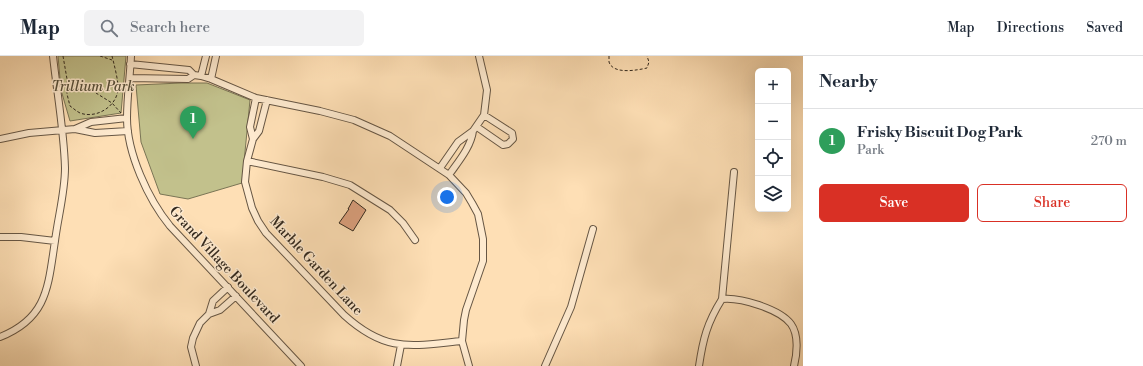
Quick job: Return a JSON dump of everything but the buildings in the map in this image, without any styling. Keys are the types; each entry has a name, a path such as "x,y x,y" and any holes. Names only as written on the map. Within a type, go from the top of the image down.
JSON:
{"street":[{"path":"0,337 11,333 22,326 32,316 41,304 47,291 51,273 63,194 65,170 62,130 53,56"},
{"name":"Grand Village Boulevard","path":"131,56 125,117 142,180 160,214 301,366"},
{"path":"130,78 188,79 197,76 206,56"},
{"path":"211,79 216,56"},
{"path":"449,175 468,147 475,129 484,115 487,90 479,56"},
{"path":"130,64 189,70 197,76 211,79 256,98 320,111 354,120 390,136 449,175 466,193 478,214 483,239 483,261 466,310 462,341 469,366"},
{"name":"Marble Garden Lane","path":"253,139 250,127 256,98"},
{"name":"Marble Garden Lane","path":"267,100 259,131 253,139 247,161 245,182 252,208 258,221 266,232 344,315 357,326 383,341 401,345 420,345 462,341"},
{"path":"475,129 503,145 508,144 513,139 512,132 484,115"},
{"path":"75,129 91,122 125,117"},
{"path":"0,139 29,133 75,129 95,134 128,131"},
{"path":"440,168 458,142 475,129"},
{"path":"247,161 323,177 350,185 390,210 403,223 415,240"},
{"path":"699,366 703,339 712,314 722,299 734,172"},
{"path":"545,366 571,307 593,229"},
{"path":"0,237 21,237 55,241"},
{"path":"209,314 213,301 228,287"},
{"path":"196,366 191,347 193,338 200,323 209,314 220,310 236,296"},
{"path":"722,299 745,301 774,310 791,324 797,341 797,355 794,366"},
{"path":"397,366 401,345"}],"path":[{"path":"62,56 67,79 67,94 70,106 80,113 88,115 101,113 112,103 118,90 112,56"},
{"path":"100,56 113,60"},
{"path":"609,56 612,67 623,71 647,68 649,62 647,56"},
{"path":"91,84 96,93 112,103 125,117"}],"green space":[{"name":"Trillium Park","path":"58,56 126,56 121,113 70,121 61,90"},
{"path":"207,83 250,100 242,183 188,199 160,194 141,142 136,85"}],"place":[{"name":"Frisky Biscuit Dog Park","path":"193,139"}]}
